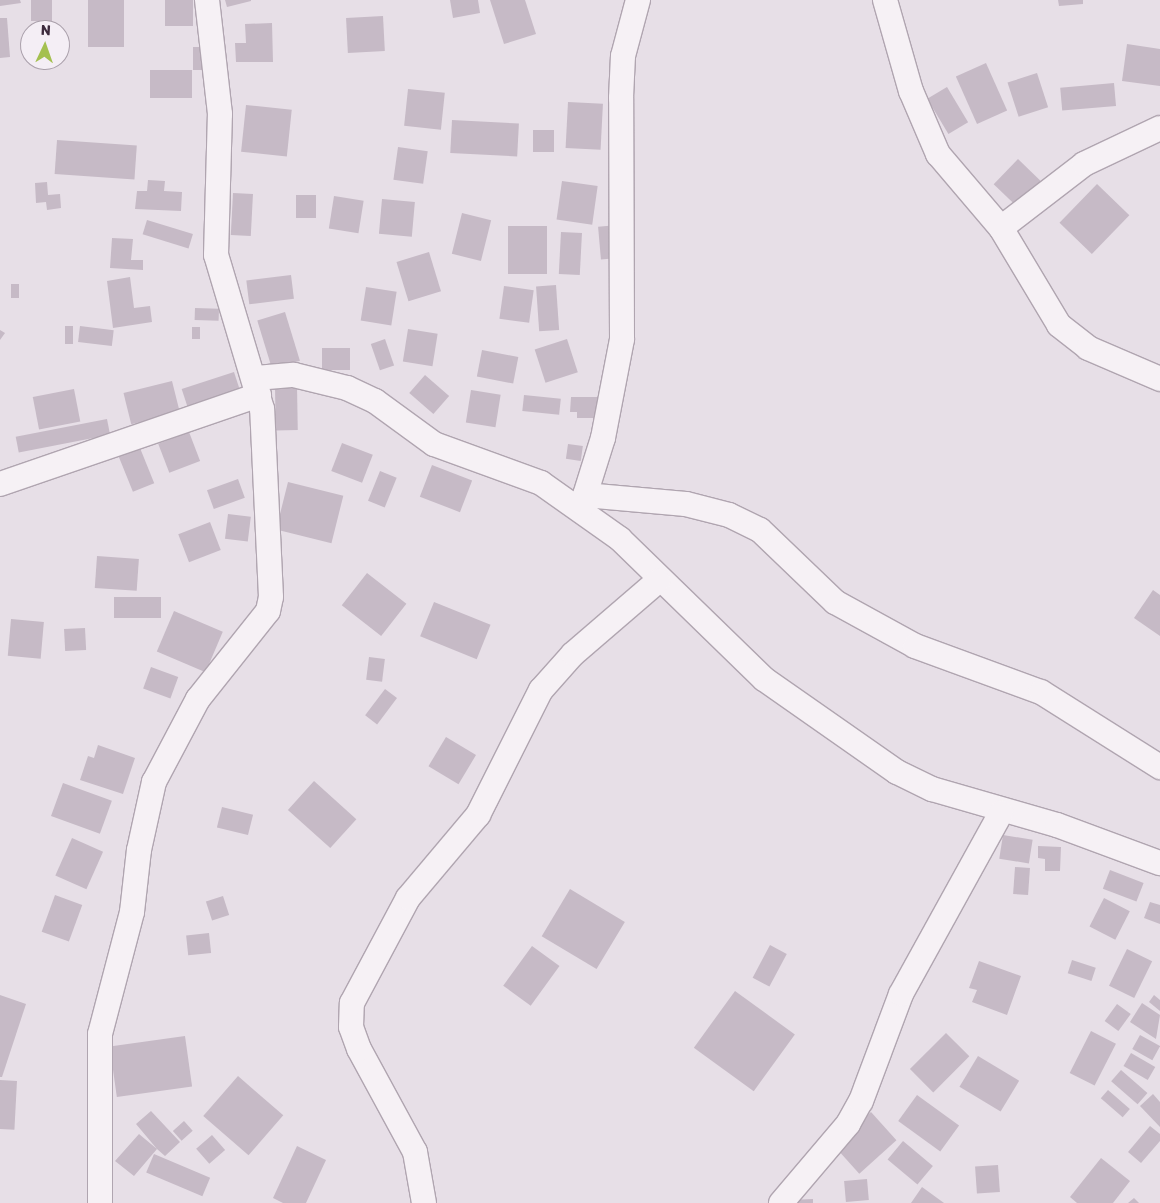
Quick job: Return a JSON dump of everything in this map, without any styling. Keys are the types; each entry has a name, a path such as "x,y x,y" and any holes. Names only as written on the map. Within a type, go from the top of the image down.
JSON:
{"street":[{"path":"100,1203 100,1034 132,912 139,850 154,782 198,699 268,611 271,597 257,386 216,255 220,114 206,0"},
{"path":"583,502 603,438 622,339 621,98 623,56 638,0"},
{"path":"885,0 923,126 938,154 1000,228 1059,325 1088,348 1160,379"},
{"path":"1000,228 1084,164 1160,128"},
{"path":"0,484 257,386 294,375 347,388 375,402 434,444 510,468 583,502 658,581 764,679 871,756 932,789 1001,812 1056,825 1160,863"},
{"path":"583,502 686,504 729,515 760,530 836,602 915,646 1041,692 1160,767"},
{"path":"424,1203 416,1152 358,1049 351,1027 352,1003 408,898 478,815 541,690 572,654 658,581"},
{"path":"781,1203 857,1109 901,994 1001,812"}],"building":[{"path":"0,0 20,0 21,3 0,6"},
{"path":"31,0 52,0 52,20 31,20"},
{"path":"88,0 124,0 124,47 88,47"},
{"path":"165,0 193,0 193,26 165,26"},
{"path":"225,0 251,0 251,1 227,7"},
{"path":"450,0 478,0 480,13 453,18"},
{"path":"490,0 525,0 536,34 504,44"},
{"path":"1058,0 1083,0 1083,4 1059,6"},
{"path":"383,16 385,51 348,53 346,18"},
{"path":"0,18 7,18 10,57 0,58"},
{"path":"272,23 273,62 236,62 235,43 246,43 245,24"},
{"path":"1127,44 1160,49 1160,86 1122,81"},
{"path":"193,47 206,47 206,70 193,70"},
{"path":"986,63 1007,111 977,124 956,76"},
{"path":"150,70 192,70 192,98 150,98"},
{"path":"1037,73 1048,107 1019,117 1008,83"},
{"path":"1114,83 1116,106 1062,111 1060,88"},
{"path":"947,87 968,122 948,134 927,99"},
{"path":"408,89 445,93 441,130 404,126"},
{"path":"568,102 603,104 601,150 566,148"},
{"path":"246,105 292,110 287,157 241,152"},
{"path":"452,120 519,124 517,156 450,153"},
{"path":"533,130 554,130 554,152 533,152"},
{"path":"57,140 137,146 134,179 55,174"},
{"path":"398,147 428,151 423,184 393,180"},
{"path":"1018,159 1042,182 1017,207 994,184"},
{"path":"148,180 165,181 164,191 182,192 181,211 135,209 137,191 147,191"},
{"path":"562,181 598,186 592,225 557,220"},
{"path":"47,182 48,195 60,194 61,208 47,210 46,202 36,203 35,183"},
{"path":"1097,184 1129,215 1092,254 1059,223"},
{"path":"233,193 253,194 251,236 231,235"},
{"path":"296,195 316,195 316,218 296,218"},
{"path":"334,196 364,201 358,233 329,229"},
{"path":"382,199 415,202 412,237 379,234"},
{"path":"462,213 491,220 481,261 452,254"},
{"path":"147,220 193,234 189,248 143,234"},
{"path":"618,225 621,258 601,260 598,227"},
{"path":"508,226 547,226 547,274 508,274"},
{"path":"561,232 582,233 580,275 559,274"},
{"path":"112,238 133,239 131,260 143,260 143,270 110,268"},
{"path":"429,252 441,291 408,301 396,262"},
{"path":"291,275 294,299 249,304 246,280"},
{"path":"130,277 134,308 150,306 152,322 113,328 107,281"},
{"path":"11,284 19,284 19,298 11,298"},
{"path":"556,285 559,330 539,331 536,286"},
{"path":"504,286 534,290 529,323 499,319"},
{"path":"366,287 397,292 391,325 361,321"},
{"path":"195,308 219,309 219,321 195,320"},
{"path":"285,312 300,361 272,369 257,320"},
{"path":"65,326 73,326 73,344 65,344"},
{"path":"80,326 114,330 112,346 78,342"},
{"path":"192,327 200,327 200,339 192,339"},
{"path":"408,329 438,334 432,366 403,362"},
{"path":"0,330 5,333 0,340"},
{"path":"385,339 394,365 380,370 371,344"},
{"path":"567,339 578,372 545,383 535,350"},
{"path":"322,348 350,348 350,370 322,370"},
{"path":"482,350 518,357 513,384 477,377"},
{"path":"234,372 240,390 188,407 182,389"},
{"path":"425,375 449,396 433,414 409,393"},
{"path":"172,381 180,412 131,424 123,393"},
{"path":"275,386 297,386 298,430 276,430"},
{"path":"74,389 80,421 39,429 33,397"},
{"path":"471,390 501,395 495,427 466,423"},
{"path":"524,395 561,399 559,415 522,411"},
{"path":"571,397 599,397 599,418 577,418 577,412 570,412"},
{"path":"107,419 110,435 19,452 16,437"},
{"path":"189,432 200,461 169,473 158,444"},
{"path":"342,443 373,455 362,483 331,471"},
{"path":"568,444 583,446 581,461 566,459"},
{"path":"140,448 154,483 133,492 119,457"},
{"path":"432,465 472,480 460,512 420,497"},
{"path":"380,471 397,478 385,507 368,501"},
{"path":"238,479 245,498 214,509 207,490"},
{"path":"288,482 343,496 331,543 276,530"},
{"path":"228,514 251,517 248,542 225,539"},
{"path":"210,522 221,550 189,562 178,534"},
{"path":"97,556 139,559 137,591 95,588"},
{"path":"367,573 406,604 381,636 342,605"},
{"path":"1153,590 1160,595 1160,636 1134,618"},
{"path":"114,597 161,597 161,618 114,618"},
{"path":"434,602 491,625 477,659 420,636"},
{"path":"174,611 223,632 206,672 157,652"},
{"path":"11,619 44,622 41,659 8,656"},
{"path":"85,628 86,650 65,651 64,629"},
{"path":"369,657 385,659 382,682 366,680"},
{"path":"151,667 178,677 170,699 143,689"},
{"path":"385,689 397,698 377,724 365,715"},
{"path":"446,737 476,755 458,784 428,766"},
{"path":"98,745 135,758 123,794 80,780 88,756 94,758"},
{"path":"314,781 356,819 330,848 288,810"},
{"path":"63,783 112,801 100,834 51,816"},
{"path":"222,807 253,815 248,835 217,827"},
{"path":"1003,835 1033,840 1029,863 999,859"},
{"path":"72,838 103,852 86,889 55,875"},
{"path":"1038,846 1061,847 1060,871 1045,871 1045,859 1038,858"},
{"path":"1015,867 1030,868 1028,895 1013,894"},
{"path":"1110,870 1144,883 1136,902 1103,889"},
{"path":"570,889 625,922 597,969 542,936"},
{"path":"55,895 82,905 69,942 42,932"},
{"path":"223,896 229,915 212,921 206,902"},
{"path":"1104,898 1130,911 1115,940 1089,927"},
{"path":"1150,902 1160,905 1160,924 1144,918"},
{"path":"209,933 211,953 188,955 186,935"},
{"path":"770,945 787,954 769,987 753,978"},
{"path":"532,946 560,966 531,1006 503,986"},
{"path":"1127,949 1152,961 1134,998 1109,986"},
{"path":"1072,960 1096,968 1091,981 1068,973"},
{"path":"979,961 1021,976 1007,1015 972,1002 977,990 969,988"},
{"path":"735,991 795,1034 754,1091 694,1048"},
{"path":"0,995 26,1004 2,1077 0,1077"},
{"path":"1154,995 1160,1000 1160,1011 1149,1002"},
{"path":"1142,1003 1160,1015 1156,1039 1130,1022"},
{"path":"1117,1004 1131,1014 1118,1031 1105,1021"},
{"path":"1091,1031 1116,1044 1095,1086 1070,1073"},
{"path":"946,1033 969,1056 933,1092 910,1069"},
{"path":"1140,1035 1160,1046 1152,1060 1132,1049"},
{"path":"185,1036 192,1087 117,1097 110,1047"},
{"path":"1131,1053 1155,1067 1148,1080 1124,1066"},
{"path":"978,1056 1019,1081 1001,1112 959,1087"},
{"path":"1121,1070 1147,1093 1138,1104 1111,1081"},
{"path":"238,1076 283,1115 249,1155 203,1116"},
{"path":"0,1080 17,1081 14,1130 0,1129"},
{"path":"1108,1090 1130,1109 1123,1117 1101,1098"},
{"path":"1153,1094 1160,1102 1160,1127 1140,1106"},
{"path":"917,1095 959,1126 940,1151 898,1121"},
{"path":"151,1111 180,1142 165,1156 136,1124"},
{"path":"871,1112 896,1140 859,1174 834,1145"},
{"path":"184,1121 193,1131 182,1141 173,1131"},
{"path":"1150,1126 1160,1134 1160,1141 1141,1163 1128,1152"},
{"path":"139,1134 157,1149 134,1176 115,1161"},
{"path":"212,1135 225,1150 209,1164 196,1149"},
{"path":"903,1141 933,1166 917,1184 888,1159"},
{"path":"297,1146 326,1160 306,1203 283,1203 273,1198"},
{"path":"154,1154 210,1178 202,1196 146,1172"},
{"path":"1101,1158 1130,1181 1113,1203 1077,1203 1070,1197"},
{"path":"998,1165 1000,1192 977,1194 975,1167"},
{"path":"867,1179 869,1200 846,1202 844,1181"},
{"path":"922,1187 944,1203 911,1203"},
{"path":"1134,1198 1139,1203 1128,1203"},
{"path":"813,1199 813,1203 789,1203 789,1200"}]}
